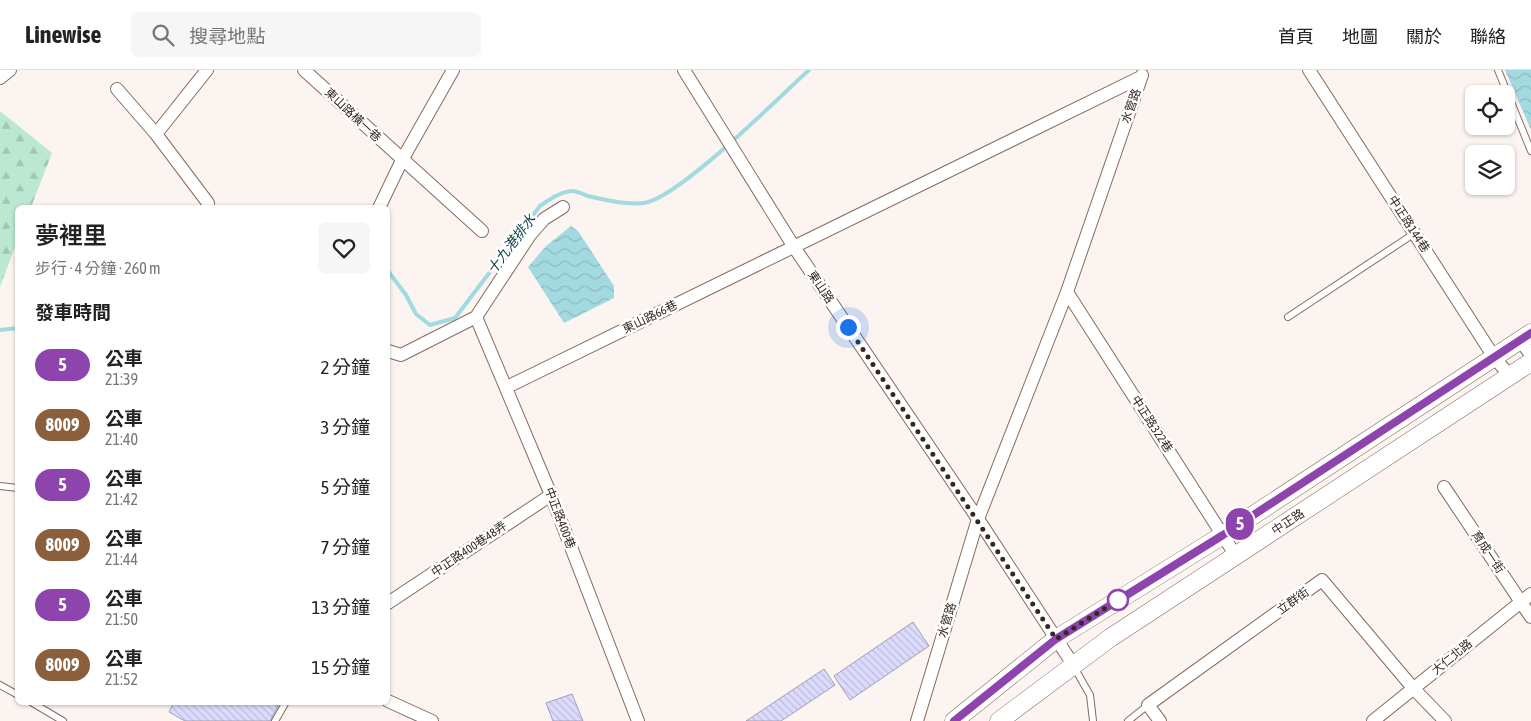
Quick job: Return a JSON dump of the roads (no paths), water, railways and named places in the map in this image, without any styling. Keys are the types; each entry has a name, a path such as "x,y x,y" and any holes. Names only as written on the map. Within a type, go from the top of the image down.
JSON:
{"main road":[{"name":"中正路","path":"954,721 1056,639 1223,535 1526,337"},
{"name":"中正路","path":"999,721 1110,638 1531,362"}],"street":[{"path":"0,78 10,70"},
{"path":"156,134 207,70"},
{"name":"東山路橫一巷","path":"304,70 482,231"},
{"path":"380,205 402,160 453,70"},
{"name":"東山路","path":"684,70 725,133 794,247 978,519 1074,666"},
{"name":"中正路144巷","path":"1310,70 1494,357 1510,376"},
{"name":"水管路","path":"917,721 978,519 1067,292 1142,74"},
{"name":"東山路66巷","path":"507,387 1142,74"},
{"path":"118,89 156,134 208,205"},
{"path":"390,352 401,355 476,317 530,234 544,218 563,207"},
{"name":"中正路322巷","path":"1067,292 1236,556"},
{"name":"中正路400巷","path":"476,317 551,494 638,721"},
{"path":"1526,337 1531,355"},
{"name":"育成一街","path":"1444,487 1526,597 1531,617"},
{"name":"中正路400巷48弄","path":"390,602 551,494"},
{"name":"立群街","path":"1148,705 1322,580 1413,688"},
{"name":"大仁北路","path":"1373,721 1526,597"},
{"path":"1413,688 1445,721"},
{"path":"390,702 432,721"},
{"path":"1148,705 1160,721"}],"lane":[{"path":"1498,70 1531,151"},
{"path":"1288,317 1415,234"},
{"path":"0,486 15,488"},
{"path":"1074,666 1090,694 1093,721"},
{"path":"0,685 15,693"},
{"path":"36,705 63,721"},
{"path":"276,721 284,705"},
{"path":"1128,721 1148,705"}],"water":[{"path":"1505,70 1531,70 1531,130 1515,93 1515,85 1512,85"},
{"path":"571,226 578,231 614,286 614,298 564,323 528,267 546,246"}],"waterway":[{"name":"十九港排水","path":"390,274 406,295 416,314 430,325 455,318 540,206 550,199 570,191 616,202 644,203 660,197 704,166 809,70"},
{"name":"十九港排水","path":"0,330 15,328"}]}
